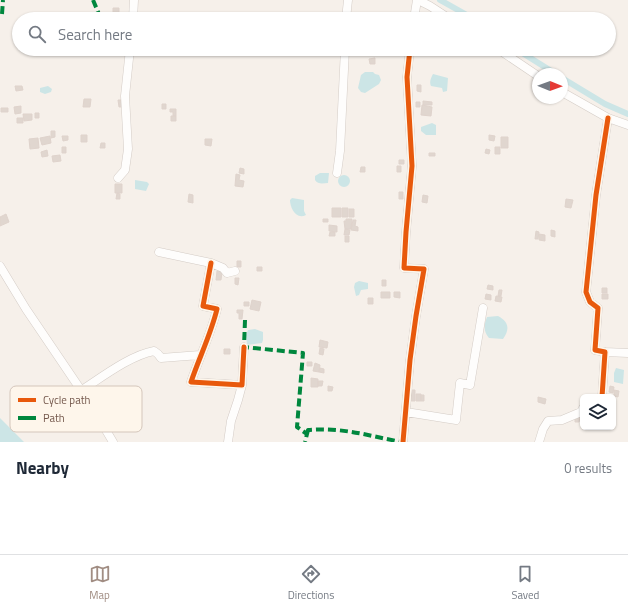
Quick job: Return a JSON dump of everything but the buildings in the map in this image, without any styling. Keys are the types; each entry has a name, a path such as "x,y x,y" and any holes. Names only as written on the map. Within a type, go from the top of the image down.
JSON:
{"street":[{"path":"133,12 134,0"},
{"path":"347,12 348,0"},
{"path":"415,12 417,0 439,12"},
{"path":"118,178 125,170 128,149 125,96 129,56"},
{"path":"337,173 340,150 345,56"},
{"path":"403,442 410,360 424,269 404,268 412,166 407,77 409,56"},
{"path":"508,56 532,72"},
{"path":"568,95 608,118 628,125"},
{"path":"608,118 595,207 586,292 590,302 598,308 596,350 628,353"},
{"path":"159,252 211,263 223,268 227,273 235,271"},
{"path":"211,263 203,306 217,309 214,321 200,354 191,382 242,385"},
{"path":"0,266 26,309 79,386"},
{"path":"406,412 456,420 460,383 470,385 483,308"},
{"path":"228,442 230,421 242,385 244,347"},
{"path":"88,386 110,372 147,352 154,350 161,358 200,354"},
{"path":"602,394 605,352"},
{"path":"539,442 543,429 548,421 562,420 580,412"},
{"path":"108,432 114,442"}],"water":[{"path":"365,72 373,72 379,75 381,80 379,84 365,93 361,92 358,88 361,75"},
{"path":"433,74 448,78 447,91 443,92 442,88 431,86 430,82"},
{"path":"48,86 52,89 51,92 45,94 40,92 40,88"},
{"path":"432,123 436,125 436,135 426,135 421,131 421,127"},
{"path":"320,173 329,173 328,183 316,182 315,176"},
{"path":"342,175 346,175 350,181 346,187 342,187 338,183 338,179"},
{"path":"135,180 147,182 149,184 146,191 135,189"},
{"path":"292,198 304,200 304,211 306,215 299,216 292,210 290,200"},
{"path":"359,281 368,283 368,289 361,290 359,295 356,296 354,287 355,283"},
{"path":"498,316 506,323 507,332 503,339 489,338 485,328 487,317"},
{"path":"255,329 263,332 262,343 247,345 246,335 248,330"},
{"path":"616,368 624,370 623,384 614,382 614,373"},
{"path":"0,418 10,428 10,432 14,432 24,442 0,442"}],"waterway":[{"path":"440,0 461,12"},
{"path":"527,56 546,68"},
{"path":"568,82 605,104 628,114"}],"marked path":[{"path":"2,14 3,0"},
{"path":"93,0 98,12"},
{"path":"245,320 244,347 303,353 297,427 307,434 305,442"},
{"path":"307,434 308,430 333,430 402,442"}],"cycle path":[{"path":"403,442 410,360 424,269 404,268 412,166 407,77 409,56"},
{"path":"602,394 605,352 595,350 598,308 590,302 586,292 596,195 608,118"},
{"path":"211,263 203,306 217,309 212,328 191,382 242,385 244,347"}]}
